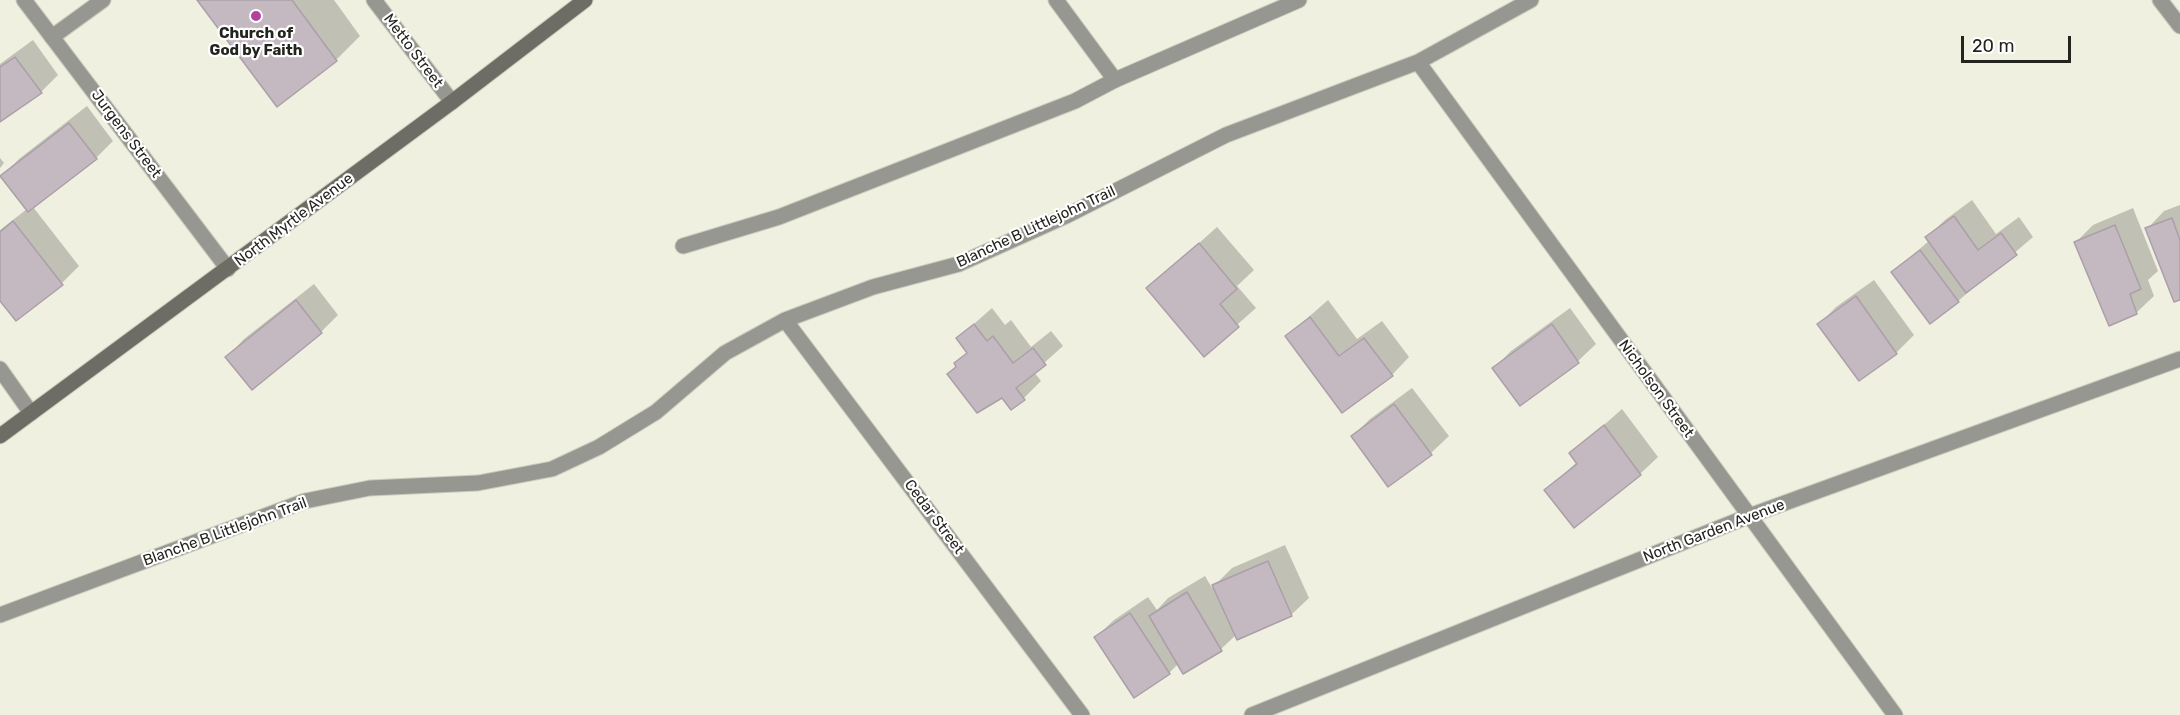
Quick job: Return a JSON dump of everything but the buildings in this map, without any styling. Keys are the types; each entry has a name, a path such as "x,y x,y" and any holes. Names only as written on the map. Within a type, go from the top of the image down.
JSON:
{"main road":[{"name":"North Myrtle Avenue","path":"0,436 228,269 585,0"}],"street":[{"name":"Jurgens Street","path":"24,0 228,269"},
{"path":"52,37 103,0"},
{"name":"Metto Street","path":"374,0 452,102"},
{"path":"1056,0 1115,80"},
{"path":"683,246 779,217 1075,101 1115,80 1299,0"},
{"name":"Blanche B Littlejohn Trail","path":"0,615 305,501 370,488 478,483 552,470 599,447 656,412 725,353 785,320 873,287 959,264 1066,216 1226,135 1418,62 1531,0"},
{"path":"2160,0 2180,26"},
{"name":"Nicholson Street","path":"1418,62 1895,715"},
{"name":"Cedar Street","path":"785,320 1082,715"},
{"name":"North Garden Avenue","path":"1252,715 1749,516 2180,359"},
{"path":"0,369 31,412"}],"place":[{"name":"Church of God by Faith","path":"256,16"}]}
